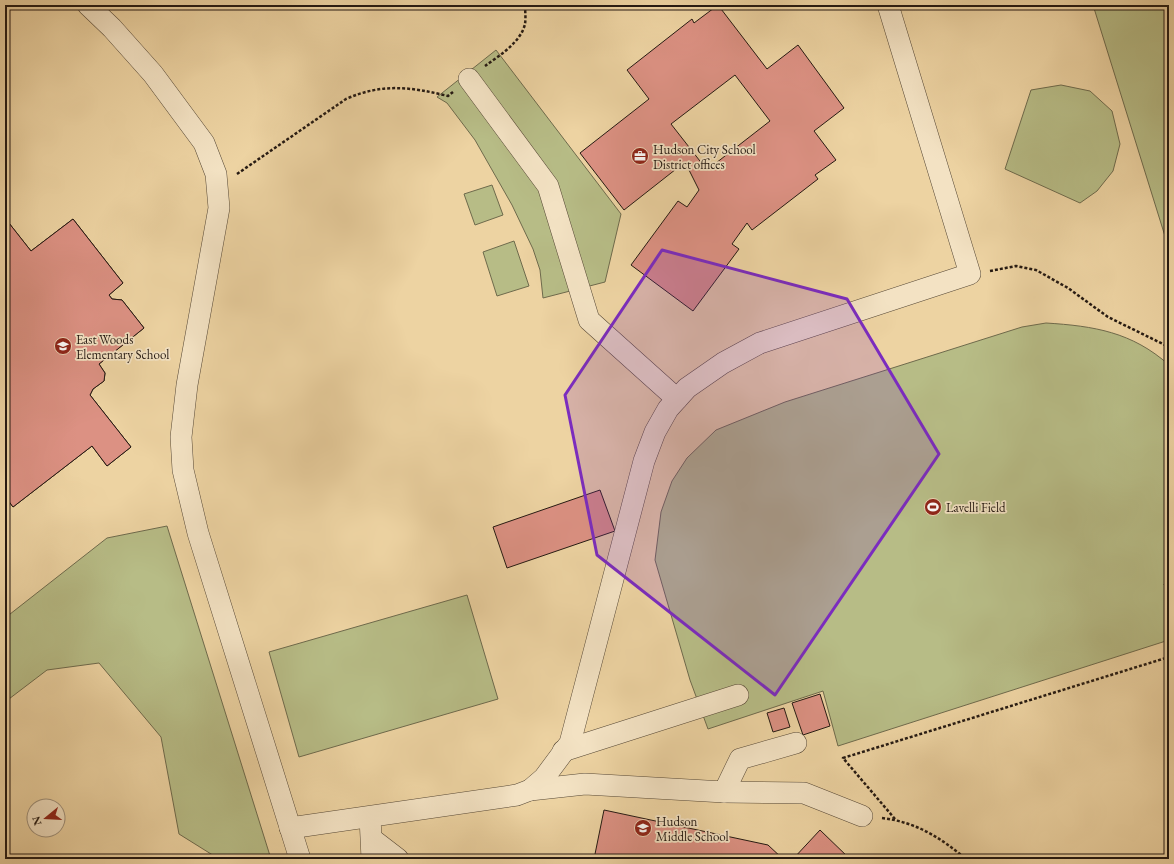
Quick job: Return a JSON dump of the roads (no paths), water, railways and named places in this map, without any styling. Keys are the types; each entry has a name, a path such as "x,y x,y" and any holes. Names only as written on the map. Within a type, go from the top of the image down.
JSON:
{"lane":[{"path":"88,5 112,28 153,74 204,143 216,174 219,208 187,386 180,437 184,470 198,533 300,859"},
{"path":"290,828 517,796 530,790 544,778 570,743 644,461 655,432 668,409 687,388 722,362 760,343 970,274 888,5"},
{"path":"469,79 548,186 589,320 677,399"},
{"path":"563,751 738,695"},
{"path":"724,792 740,759 796,743"},
{"path":"530,790 585,784 724,792 804,793 862,816"},
{"path":"370,817 372,849 398,859"}],"place":[{"name":"Hudson City School District offices","path":"640,156"},
{"name":"East Woods Elementary School","path":"63,346"},
{"name":"Lavelli Field","path":"933,507"},
{"name":"Hudson Middle School","path":"643,828"}]}
